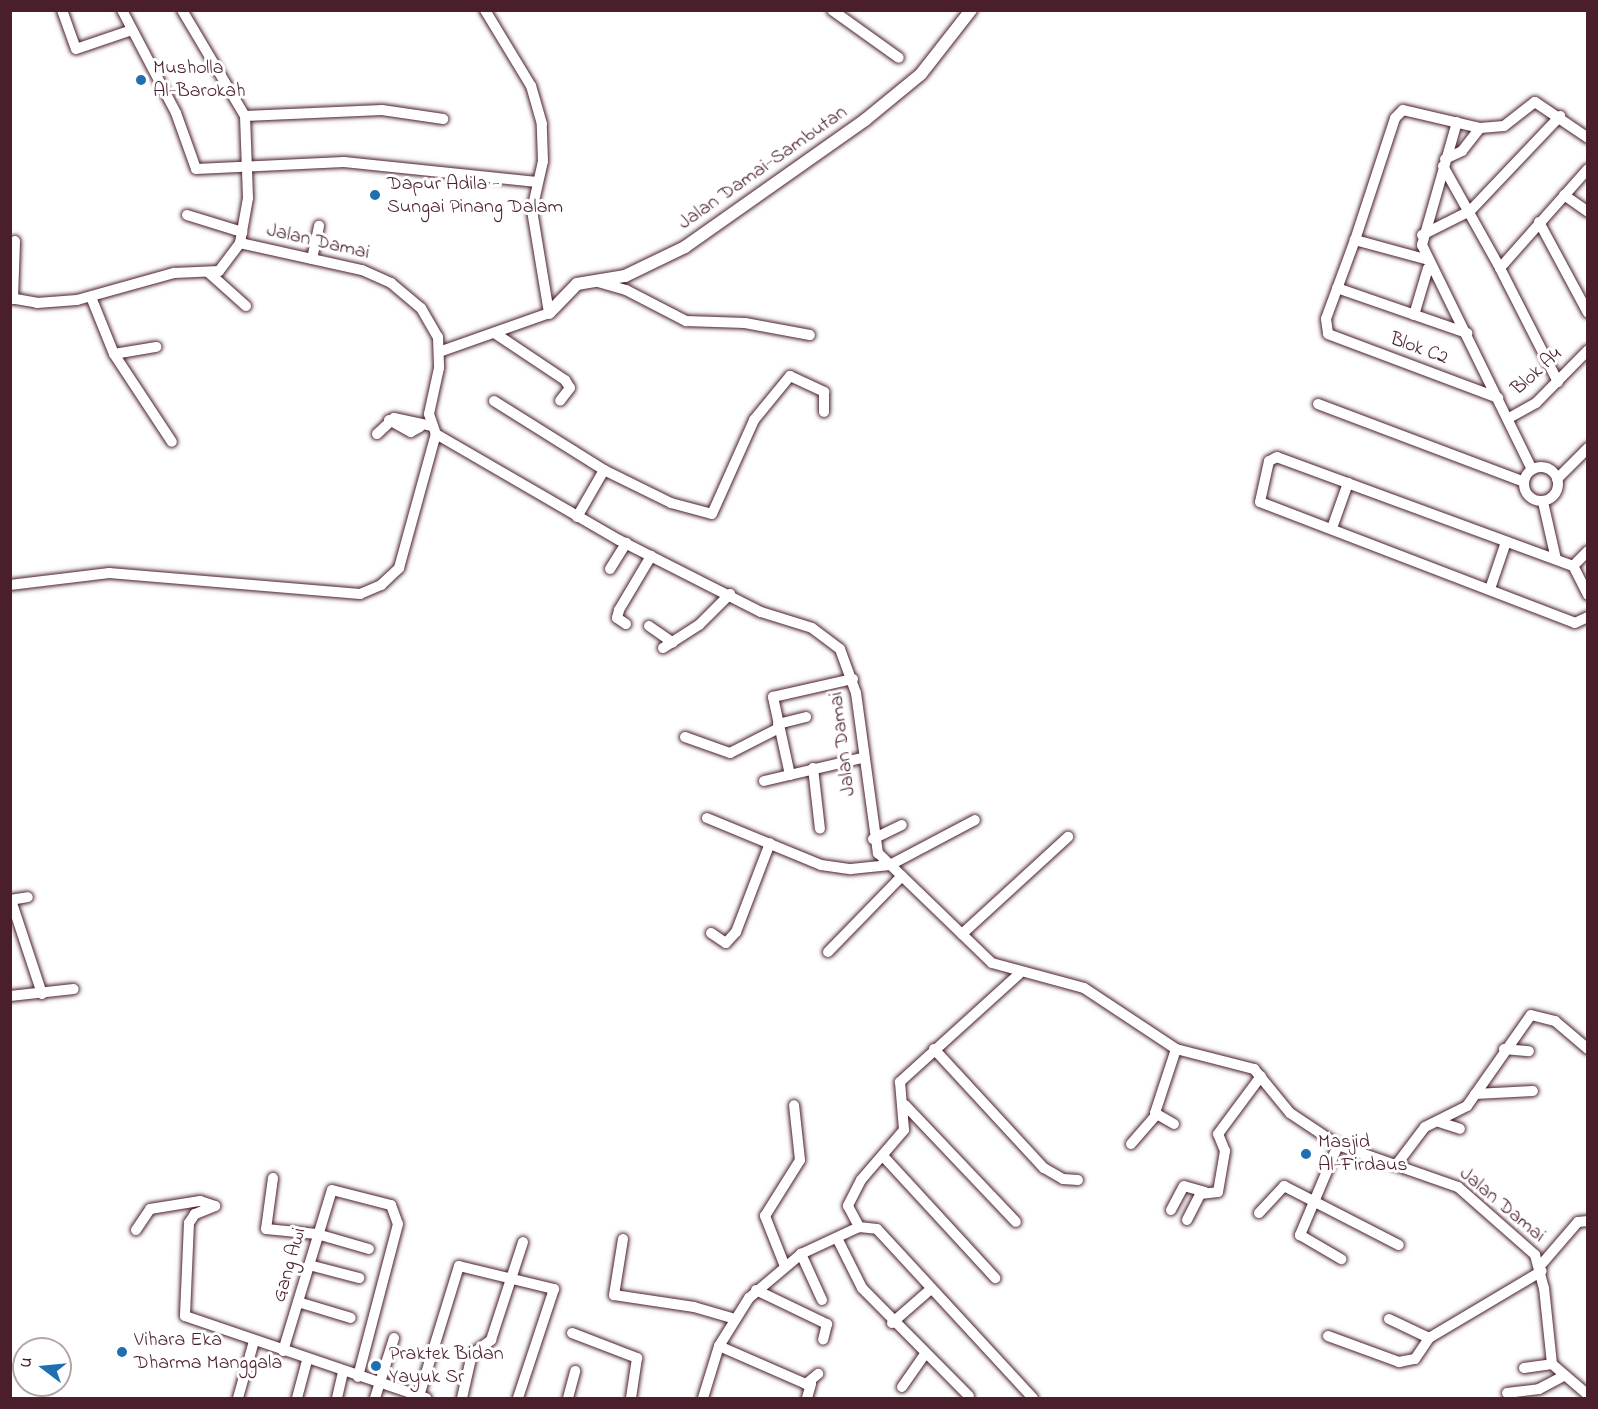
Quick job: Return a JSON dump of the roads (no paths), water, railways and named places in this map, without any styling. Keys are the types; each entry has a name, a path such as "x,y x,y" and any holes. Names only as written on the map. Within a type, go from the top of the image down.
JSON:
{"street":[{"path":"62,10 76,49 132,30"},
{"path":"122,10 176,113 192,167 249,169 344,162 537,182"},
{"path":"182,10 245,117 249,169 241,238 187,215"},
{"path":"832,10 879,41 899,58"},
{"name":"Jalan Damai-Sambutan","path":"549,312 578,284 625,276 684,248 865,120 921,74 971,10"},
{"path":"439,352 535,321 549,312 534,230 537,182 543,142 537,104 490,12"},
{"path":"1467,333 1337,288 1397,112 1480,128 1504,126 1534,102 1560,116 1587,138"},
{"path":"245,117 372,110 443,119"},
{"path":"1422,235 1470,211 1560,116"},
{"path":"1457,122 1422,235 1427,264 1467,333 1532,470"},
{"path":"1444,163 1461,151 1480,128"},
{"path":"1444,163 1558,382"},
{"path":"1500,268 1587,169"},
{"path":"1564,195 1587,212"},
{"path":"1539,222 1587,313"},
{"path":"312,259 319,226"},
{"name":"Jalan Damai","path":"208,272 222,270 241,238 391,283 421,308 438,337 439,352 429,429 577,517 651,556 730,594 761,612 823,633 840,648 853,679 873,839 890,865 992,963 1019,974 1084,988 1176,1049 1248,1067 1261,1076 1290,1113 1338,1145 1458,1186 1526,1246 1541,1268 1552,1364"},
{"path":"1355,240 1427,264"},
{"path":"15,241 12,298 37,303 91,297 174,273 208,272 246,306"},
{"path":"1414,315 1427,264"},
{"path":"598,282 626,290 686,321 745,323 810,335"},
{"name":"Blok C2","path":"1337,288 1326,319 1328,334 1498,398"},
{"path":"91,297 114,354 172,442"},
{"path":"495,334 565,380 570,388 560,401"},
{"path":"114,354 156,347"},
{"name":"Blok A4","path":"1509,418 1558,382 1587,350"},
{"path":"494,400 604,470 708,516 722,501 754,420 790,376 824,392 824,412"},
{"path":"1318,404 1524,482"},
{"path":"10,585 110,573 360,594 381,585 399,568 429,429 389,420 377,434"},
{"path":"1543,502 1552,497 1557,479 1587,448"},
{"path":"1587,595 1573,566 1274,456 1269,460 1260,502 1575,623 1587,617"},
{"path":"1556,559 1543,502 1526,493 1524,482 1532,470 1542,467 1557,479"},
{"path":"577,517 604,470"},
{"path":"1332,528 1348,483"},
{"path":"1490,589 1506,542"},
{"path":"610,569 626,543"},
{"path":"1573,566 1587,551"},
{"path":"627,624 617,618 619,610 651,556"},
{"path":"649,626 668,646 730,594"},
{"path":"790,775 778,726 775,695 853,679"},
{"path":"685,737 730,753 778,726 806,717"},
{"path":"764,781 862,758"},
{"path":"813,768 820,829"},
{"path":"707,818 821,865 890,865 975,820"},
{"path":"873,839 902,825"},
{"path":"962,934 1068,837"},
{"path":"711,933 726,943 736,932 770,843"},
{"path":"828,952 902,876"},
{"path":"28,897 11,900 42,994"},
{"path":"859,1227 848,1200 904,1130 905,1105 900,1082 1019,974"},
{"path":"10,996 74,989"},
{"path":"1397,1164 1425,1127 1457,1115 1475,1094 1504,1049 1534,1014 1555,1021 1587,1049"},
{"path":"934,1049 1044,1168 1063,1179 1078,1180"},
{"path":"1131,1144 1156,1115 1176,1049"},
{"path":"1504,1049 1528,1051"},
{"path":"1170,1210 1184,1186 1205,1192 1220,1188 1225,1151 1219,1129 1261,1076"},
{"path":"1475,1094 1533,1091"},
{"path":"784,1264 765,1216 800,1160 794,1105"},
{"path":"905,1105 1016,1222"},
{"path":"1156,1115 1174,1124"},
{"path":"1439,1121 1460,1129"},
{"path":"1338,1145 1311,1203 1301,1239 1341,1259"},
{"path":"883,1156 994,1278"},
{"path":"273,1178 267,1229 317,1234 369,1249"},
{"path":"1259,1213 1280,1186 1399,1245"},
{"name":"Gang Awi","path":"283,1351 317,1234 333,1190 391,1205 398,1214 358,1377"},
{"path":"1187,1220 1205,1192"},
{"path":"136,1230 150,1209 200,1201 215,1206 195,1214 189,1223 184,1313 254,1341 417,1397 459,1266 554,1289 518,1398"},
{"path":"1328,1336 1399,1362 1415,1359 1429,1338 1541,1268 1578,1222 1587,1221"},
{"path":"703,1398 719,1346 756,1290 784,1264 801,1254 838,1240 859,1227 877,1229 1033,1398"},
{"path":"624,1239 614,1295 694,1306 735,1319"},
{"path":"838,1240 854,1277 892,1323 969,1396"},
{"path":"462,1398 472,1354 491,1340 524,1242"},
{"path":"801,1254 822,1300"},
{"path":"309,1265 359,1278"},
{"path":"892,1323 931,1289"},
{"path":"756,1290 828,1324 823,1340"},
{"path":"298,1302 351,1318"},
{"path":"1389,1318 1429,1338"},
{"path":"572,1333 637,1358 631,1398"},
{"path":"375,1398 394,1338"},
{"path":"238,1398 254,1341"},
{"path":"719,1346 811,1384"},
{"path":"902,1387 925,1354"},
{"path":"297,1398 307,1360"},
{"path":"1524,1368 1552,1364 1562,1377 1587,1395"},
{"path":"568,1398 575,1371"},
{"path":"337,1398 344,1372"},
{"path":"807,1398 811,1384 818,1374"},
{"path":"1507,1393 1539,1389 1562,1377"}],"place":[{"name":"Musholla Al-Barokah","path":"141,80"},
{"name":"Dapur Adila - Sungai Pinang Dalam","path":"375,195"},
{"name":"Masjid Al-Firdaus","path":"1306,1154"},
{"name":"Vihara Eka Dharma Manggala","path":"122,1352"},
{"name":"Praktek Bidan Yayuk Sr","path":"376,1366"}]}
